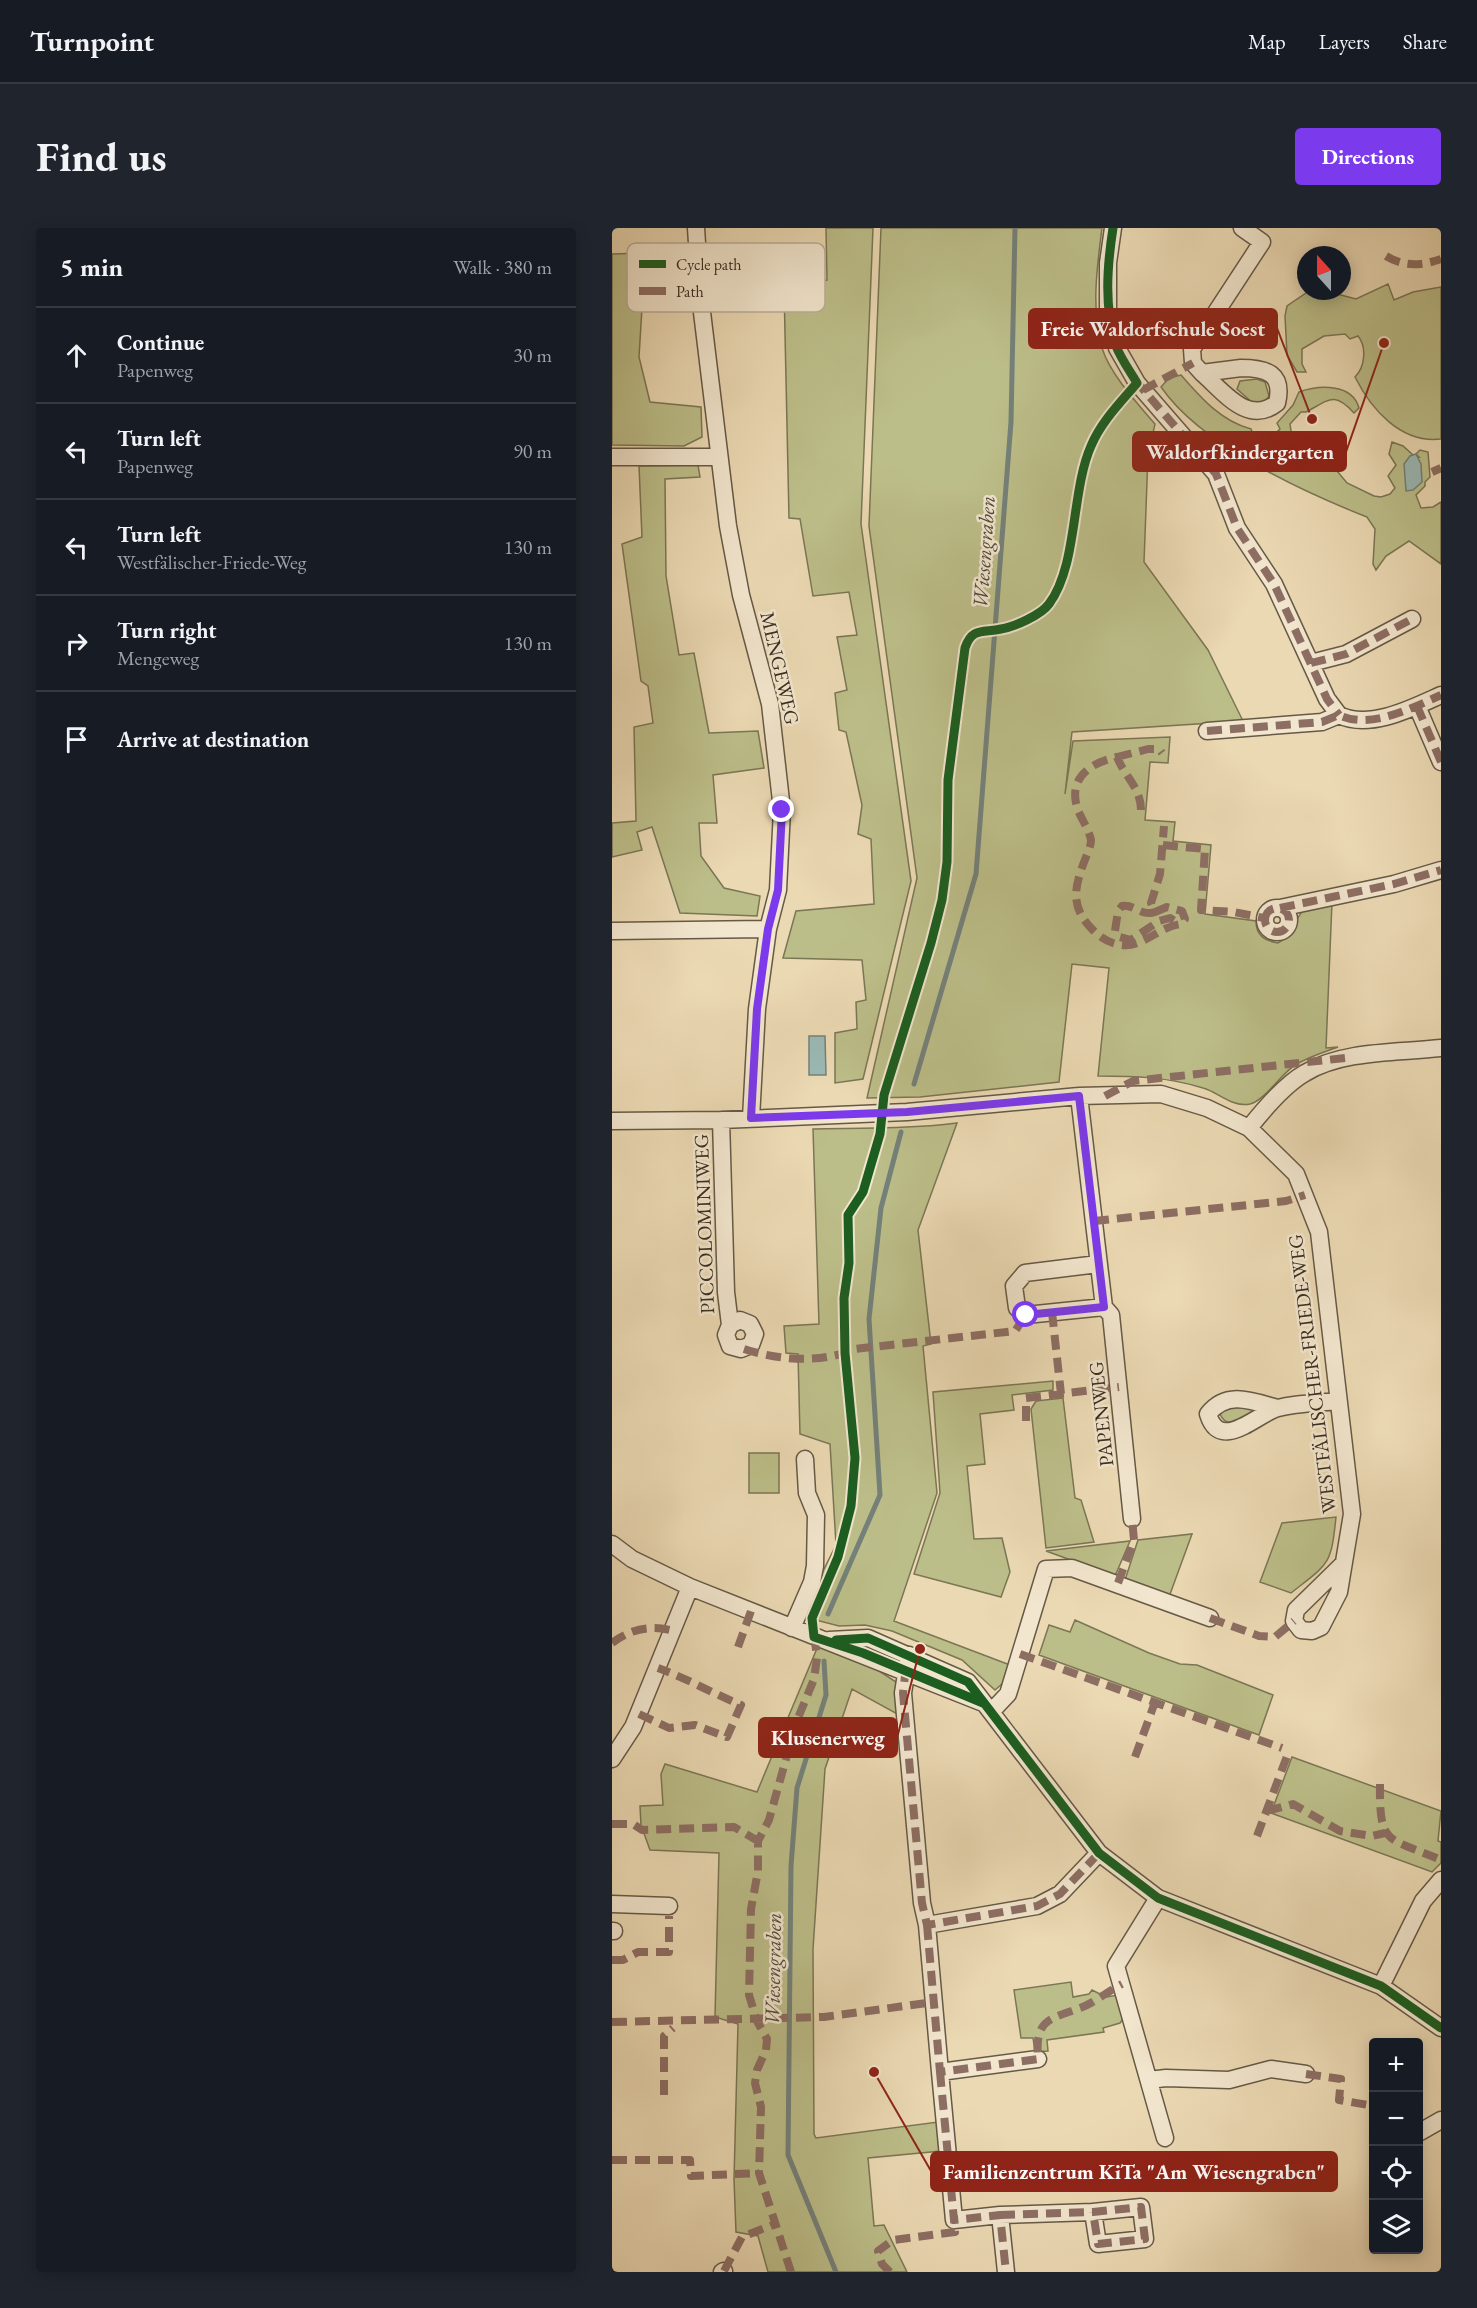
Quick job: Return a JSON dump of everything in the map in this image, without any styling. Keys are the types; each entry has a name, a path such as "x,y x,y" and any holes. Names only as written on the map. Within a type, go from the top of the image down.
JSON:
{"street":[{"name":"MENGEWEG","path":"696,228 697,243"},
{"path":"1113,228 1108,263 1108,310 1117,348 1137,383 1216,474 1237,528 1274,584 1327,699 1339,715 1351,721 1369,720 1417,706 1441,695"},
{"path":"1202,373 1193,363 1192,349 1262,242 1242,228"},
{"name":"MENGEWEG","path":"702,312 719,457 741,596 770,704 778,758 782,810 778,890 768,929 757,1009 751,1118"},
{"path":"612,457 719,457"},
{"path":"1311,663 1346,654 1412,619"},
{"path":"1417,706 1441,762"},
{"path":"1207,731 1322,722 1339,715"},
{"path":"1280,908 1394,884 1441,870"},
{"path":"612,931 768,929"},
{"path":"1249,1128 1263,1111 1305,1073 1345,1058 1441,1048"},
{"name":"WESTFÄLISCHER-FRIEDE-WEG","path":"612,1121 721,1120 907,1112 1079,1096 1161,1094 1206,1108 1249,1128 1296,1174 1319,1232 1352,1514 1343,1564"},
{"name":"PAPENWEG","path":"1079,1096 1104,1307 1111,1315 1132,1519"},
{"name":"PICCOLOMINIWEG","path":"721,1120 726,1292 730,1325"},
{"path":"1098,1264 1025,1273 1014,1286 1017,1308 1026,1315 1104,1307"},
{"path":"1277,1408 1338,1401"},
{"path":"792,1628 812,1582 815,1566 816,1512 807,1493 806,1459"},
{"path":"612,1544 632,1559 690,1587 792,1628 829,1640 868,1638 907,1663 968,1682 1100,1853 1158,1898 1381,1986 1441,2028"},
{"path":"987,1707 1008,1694 1046,1569 1072,1568 1210,1618"},
{"path":"612,1759 633,1727 690,1587"},
{"path":"907,1663 903,1693 954,2220 1000,2215 1093,2212"},
{"path":"927,1925 1036,1906 1060,1894 1100,1853"},
{"path":"1381,1986 1423,1901 1441,1880"},
{"path":"1158,1898 1116,1966 1166,2138"},
{"path":"612,1904 669,1906"},
{"path":"940,2072 1038,2059"},
{"path":"1149,2080 1166,2078 1229,2080 1270,2069 1306,2074"},
{"path":"1423,2130 1441,2120"},
{"path":"1000,2215 1006,2272"}],"green space":[{"path":"826,228 873,228 861,524 911,881 863,1079 835,1083 835,1033 857,1029 856,1002 866,1000 862,960 783,958 796,911 874,904 871,839 858,834 862,805 846,732 839,730 835,693 847,690 837,637 857,635 849,592 813,596 800,519 789,518 785,312 825,312 825,280 827,280"},
{"path":"881,228 1102,228 1096,303 1102,348 1111,368 1132,398 1155,424 1148,455 1144,562 1208,650 1243,721 1072,732 1065,794 1073,741 1170,737 1168,763 1150,762 1145,820 1175,822 1173,841 1211,845 1205,914 1256,921 1262,937 1278,943 1292,934 1297,918 1304,910 1332,902 1326,1048 1338,1047 1295,1065 1256,1102 1238,1104 1209,1090 1177,1081 1098,1076 1109,968 1072,964 1059,1082 920,1097 867,1098 917,878 869,526"},
{"path":"612,254 627,254 627,312 642,312 639,357 650,402 701,407 702,437 684,446 612,445"},
{"path":"1388,284 1394,300 1413,292 1441,287 1441,439 1426,439 1400,430 1389,422 1370,401 1355,377 1364,357 1363,346 1358,336 1350,339 1345,334 1324,336 1302,349 1302,364 1306,372 1297,372 1287,355 1285,316 1287,306 1297,299 1356,299"},
{"path":"1181,375 1212,408 1230,420 1251,429 1254,437 1262,439 1272,436 1280,429 1277,423 1293,405 1299,392 1325,387 1342,390 1349,394 1359,408 1354,413 1336,400 1326,401 1306,412 1301,412 1290,424 1291,431 1285,448 1317,468 1327,467 1337,471 1347,483 1381,497 1390,494 1395,488 1388,476 1396,465 1389,454 1392,442 1403,446 1413,455 1410,456 1419,457 1416,454 1420,450 1428,452 1430,477 1416,495 1421,508 1433,507 1441,502 1441,564 1409,541 1386,556 1376,570 1373,564 1375,529 1367,517 1284,480 1227,447 1201,428 1161,387 1169,378"},
{"path":"1257,379 1265,382 1269,396 1264,403 1255,405 1237,389 1240,381"},
{"path":"698,465 700,477 665,479 666,576 679,655 694,653 709,733 758,731 764,768 713,775 717,823 699,823 701,856 724,888 760,896 757,916 680,913 652,827 637,832 642,850 612,857 612,823 636,821 634,727 653,723 648,686 641,681 622,544 642,537 639,466"},
{"path":"957,1123 918,1230 931,1344 923,1346 937,1493 894,1621 1010,1665 1003,1683 995,1690 962,1660 892,1631 865,1625 839,1626 808,1618 821,1575 836,1545 830,1444 800,1434 798,1354 786,1353 784,1326 819,1324 813,1129"},
{"path":"1053,1381 1053,1390 1012,1395 1014,1410 980,1414 985,1464 967,1466 974,1539 1002,1538 1010,1572 1001,1597 914,1574 940,1493 933,1392"},
{"path":"1063,1398 1075,1498 1081,1500 1094,1542 1046,1548 1031,1409 1036,1401"},
{"path":"1233,1405 1258,1410 1238,1421 1227,1422 1220,1414"},
{"path":"749,1453 779,1453 779,1493 749,1493"},
{"path":"1336,1517 1330,1555 1321,1569 1291,1593 1260,1582 1282,1523"},
{"path":"1192,1534 1169,1597 1125,1580 1138,1540"},
{"path":"1130,1541 1115,1576 1046,1551"},
{"path":"1075,1620 1149,1653 1180,1664 1197,1665 1273,1695 1259,1735 1039,1655 1049,1625 1070,1632"},
{"path":"818,1646 870,1665 896,1682 899,1715 852,1689 825,1769 813,1949 814,2134 816,2138 938,2122 941,2151 868,2158 874,2226 884,2225 907,2272 768,2272 758,2236 736,2232 734,2179 738,2024 715,2017 719,1853 650,1850 641,1825 640,1806 663,1805 661,1774 665,1764 757,1792"},
{"path":"1292,1757 1441,1811 1438,1841 1441,1842 1441,1863 1432,1872 1271,1813"},
{"path":"1071,1982 1073,1997 1089,1994 1092,1990 1106,1997 1119,1995 1123,2019 1120,2023 1103,2028 1104,2032 1047,2040 1048,2051 1035,2052 1033,2038 1021,2038 1014,1990"}],"water":[{"path":"1416,454 1421,464 1422,482 1413,490 1406,491 1404,464 1410,456"},
{"path":"809,1036 825,1036 826,1075 809,1075"}],"waterway":[{"name":"Wiesengraben","path":"914,1084 976,874 1011,422 1015,228"},
{"name":"Wiesengraben","path":"828,1614 880,1495 869,1319 881,1208 901,1132"},
{"name":"Wiesengraben","path":"824,1661 826,1695 797,1788 791,1866 788,2155 836,2272"}],"marked path":[{"path":"1386,256 1406,264 1426,263 1441,259"},
{"path":"1143,390 1193,363"},
{"path":"1135,380 1216,474 1237,528 1274,584 1327,699 1339,715"},
{"path":"1432,472 1441,468"},
{"path":"1311,663 1346,654 1412,619"},
{"path":"1207,731 1322,722 1339,715 1351,719 1377,719 1391,716 1441,695"},
{"path":"1417,706 1441,762"},
{"path":"1117,757 1148,749 1159,749 1162,753"},
{"path":"1141,810 1136,789 1117,757 1089,768 1078,781 1075,799 1091,840 1077,886 1077,903 1079,911 1091,928 1109,942 1122,945 1137,943 1181,924 1185,919 1182,911 1167,907 1155,912 1151,903 1160,874 1164,826"},
{"path":"1163,845 1205,849 1201,910 1234,912 1264,918"},
{"path":"1280,908 1394,884 1441,870"},
{"path":"1155,912 1146,913 1122,906 1118,911 1115,931 1120,937 1131,940 1159,921 1170,918 1175,921"},
{"path":"1277,908 1286,911 1289,920 1286,929 1277,932 1268,929 1265,920 1268,911 1277,908"},
{"path":"1105,1096 1133,1081 1345,1058"},
{"path":"1094,1221 1286,1201 1305,1195"},
{"path":"1052,1312 1061,1394"},
{"path":"744,1349 785,1358 828,1357 854,1349 1015,1331 1026,1315"},
{"path":"1026,1421 1026,1398 1119,1387"},
{"path":"1118,1583 1134,1540 1132,1519"},
{"path":"738,1647 751,1611"},
{"path":"1210,1618 1259,1636 1275,1637 1294,1621"},
{"path":"612,1643 627,1634 642,1629 657,1628 674,1631"},
{"path":"791,2272 759,2173 761,2107 755,2083 757,2070 766,2050 767,2039 757,2021 749,1995 751,1909 758,1871 758,1841 769,1820 796,1723 814,1679 817,1658 814,1633"},
{"path":"1020,1654 1282,1748"},
{"path":"906,1667 903,1693 922,1903 927,1925 1037,1906 1060,1894 1099,1853"},
{"path":"639,1714 669,1728 695,1725 727,1737 741,1705 658,1668"},
{"path":"1135,1757 1155,1702"},
{"path":"1257,1836 1289,1751"},
{"path":"1380,1784 1382,1819 1390,1837 1441,1860"},
{"path":"1267,1811 1293,1804 1340,1831 1372,1836 1385,1833"},
{"path":"612,1824 633,1824 642,1830 734,1827 758,1841"},
{"path":"612,1960 623,1960 638,1952 669,1952 669,1916"},
{"path":"927,1925 940,2072 1038,2059 1039,2036 1046,2023 1085,2006 1122,1984"},
{"path":"612,2022 824,2017 934,2002"},
{"path":"664,2095 664,2036 673,2028"},
{"path":"940,2072 954,2220 1000,2215 1006,2272"},
{"path":"1306,2074 1341,2079 1339,2100 1369,2105"},
{"path":"612,2160 690,2160 691,2176 759,2173"},
{"path":"1000,2215 1093,2212 1141,2207 1145,2239 1098,2244 1093,2212"},
{"path":"890,2272 882,2264 878,2251 893,2240 955,2232 954,2220"},
{"path":"724,2271 742,2237 777,2223"}],"cycle path":[{"path":"983,1703 863,1653 814,1637 812,1618 838,1557 851,1506 855,1458 845,1353 844,1298 849,1263 848,1215 863,1192 880,1134 884,1095 942,900 947,862 948,780 965,648 975,634 1020,623 1034,616 1049,604 1065,569 1080,484 1091,446 1105,421 1137,383 1116,346 1112,331 1108,302 1108,272 1113,228"},
{"path":"836,1640 868,1638 968,1682 1099,1853 1158,1898 1381,1986 1441,2028"}],"place":[{"name":"Waldorfkindergarten","path":"1384,343"},
{"name":"Freie Waldorfschule Soest","path":"1312,419"},
{"name":"Klusenerweg","path":"920,1649"},
{"name":"Familienzentrum KiTa \"Am Wiesengraben\"","path":"874,2072"}],"route":[{"path":"782,810 778,890 768,929 757,1009 751,1118 907,1112 1079,1096 1104,1307 1026,1315"}]}
